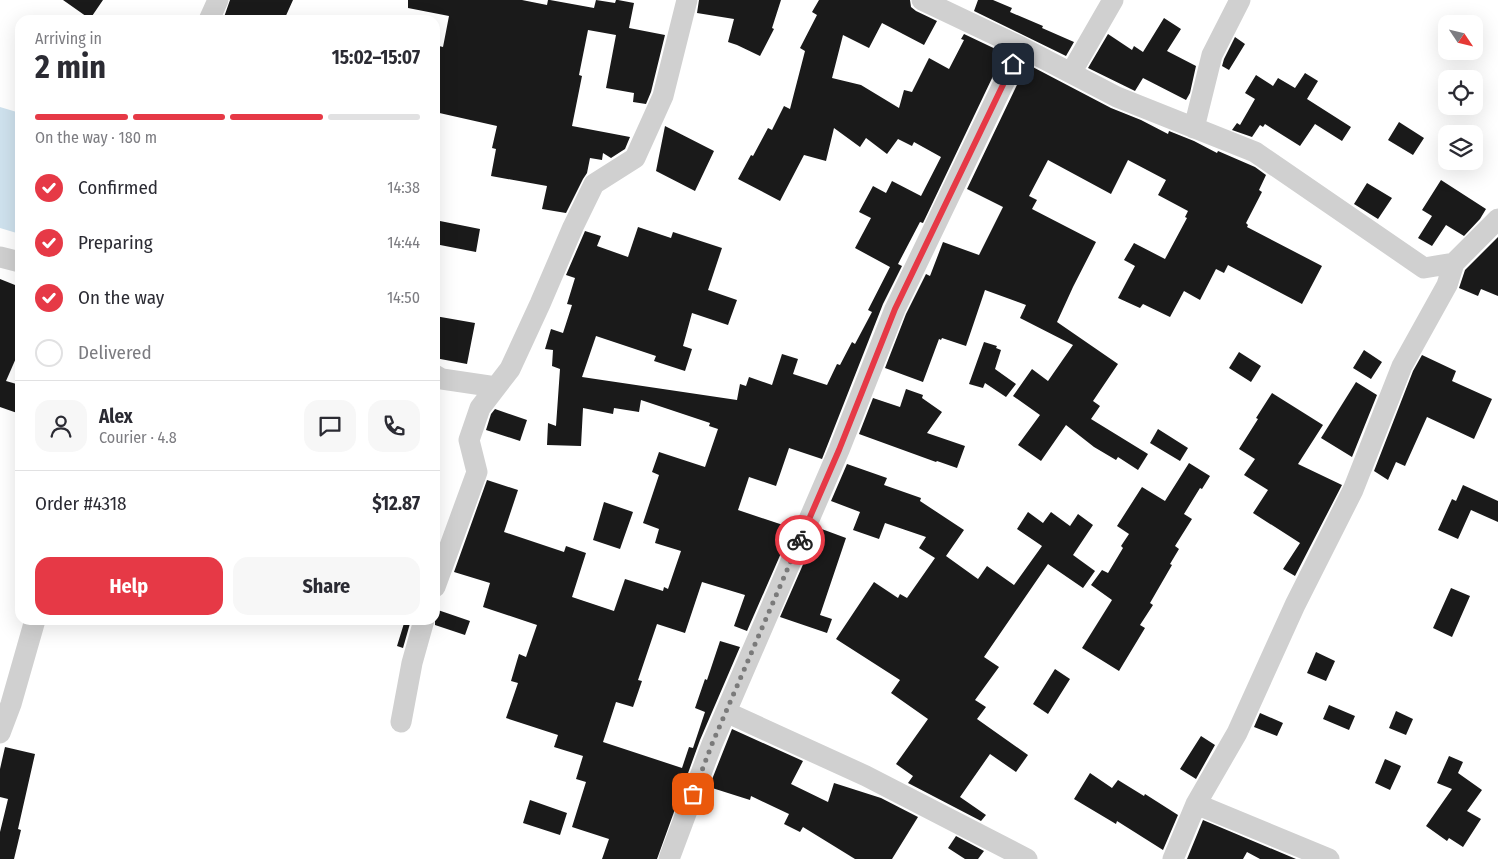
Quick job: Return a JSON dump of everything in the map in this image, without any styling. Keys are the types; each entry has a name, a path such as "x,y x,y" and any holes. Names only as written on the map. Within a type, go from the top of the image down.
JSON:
{"street":[{"path":"211,15 218,0"},
{"path":"440,573 477,472 469,440 480,408 510,369 573,226 594,184 635,158 663,96 687,0"},
{"path":"922,0 1021,47 1117,97 1255,152 1424,268 1454,264"},
{"path":"1071,73 1113,0"},
{"path":"1194,128 1212,55 1240,0"},
{"path":"669,859 712,744 839,450 895,309 1021,47"},
{"path":"1173,859 1196,804 1237,733 1295,605 1353,490 1402,366 1447,285 1454,264 1498,218"},
{"path":"0,257 15,261"},
{"path":"440,377 496,387"},
{"path":"0,733 12,704 34,625"},
{"path":"401,722 412,664 423,625"},
{"path":"726,712 866,776 1027,859"},
{"path":"1196,804 1329,859"}],"water":[{"path":"0,107 15,112 15,232 0,228"}],"building":[{"path":"63,0 103,0 93,15 84,15"},
{"path":"230,0 293,0 286,15 225,15"},
{"path":"408,0 522,0 547,5 548,0 550,0 594,8 596,0 615,3 618,0 634,3 629,28 665,35 651,92 646,104 633,102 634,93 606,88 616,35 588,30 579,75 582,76 572,126 630,137 625,149 611,158 603,153 602,160 590,158 587,173 566,213 542,209 547,186 491,176 496,149 492,148 497,126 440,113 440,46 443,47 449,16 408,8"},
{"path":"699,0 781,0 772,28 774,29 760,56 728,42 734,19 697,13"},
{"path":"819,0 910,0 911,7 916,11 937,21 924,45 882,23 869,48 843,35 832,78 861,85 899,108 904,90 912,92 929,58 949,69 964,40 961,39 964,34 1004,53 923,223 920,222 898,264 902,266 883,304 822,459 789,448 776,486 749,477 738,510 792,528 747,631 734,626 745,595 702,582 685,633 657,624 638,680 642,681 633,707 616,702 603,742 682,768 689,747 693,748 705,712 695,708 720,641 740,647 700,740 657,859 602,859 609,839 572,827 586,782 576,779 583,756 554,747 558,735 506,718 518,683 511,681 519,654 526,657 537,625 483,607 490,583 454,572 487,480 518,490 504,532 564,552 566,546 586,553 572,597 614,611 625,579 663,591 664,587 668,589 681,551 655,543 659,529 643,523 659,475 652,472 659,452 705,467 718,429 709,426 710,423 641,400 639,412 614,408 613,414 583,408 581,446 547,445 548,423 556,426 560,369 552,366 553,350 545,349 551,329 563,333 572,305 567,304 575,278 566,275 585,231 601,236 597,246 628,257 638,227 671,238 673,232 722,248 708,290 737,300 728,325 692,313 683,346 692,349 685,371 654,361 656,356 596,336 582,377 737,400 740,384 746,386 749,377 772,385 782,354 798,359 793,374 827,385 837,364 840,365 852,342 855,344 872,312 868,310 890,267 855,248 871,218 859,212 873,186 886,193 892,181 921,196 941,157 914,142 912,146 898,139 887,154 866,138 860,147 834,128 826,161 804,155 780,201 738,179 768,128 772,130 784,106 790,109 805,51 800,48 817,15 812,12"},
{"path":"978,0 993,0 1012,8 1010,12 1074,42 1066,56 974,11"},
{"path":"1164,18 1181,29 1167,51 1196,66 1190,93 1186,100 1143,78 1135,91 1088,68 1108,34 1132,50 1134,46 1143,52"},
{"path":"1235,37 1245,44 1229,70 1222,66"},
{"path":"1027,64 1111,108 1141,120 1168,134 1169,131 1217,153 1218,151 1255,167 1266,175 1259,190 1262,192 1246,223 1247,227 1322,266 1302,304 1228,265 1224,273 1216,269 1200,300 1184,291 1170,317 1143,304 1140,308 1118,298 1135,266 1124,260 1134,243 1165,259 1187,218 1185,217 1188,211 1158,195 1166,180 1128,160 1111,194 1048,160 1029,196 1037,200 1032,209 1096,242 1057,322 1118,364 1093,401 1100,406 1091,419 1148,454 1138,470 1118,457 1116,460 1094,447 1066,425 1041,461 1018,445 1040,415 1013,396 1032,369 1048,381 1073,345 1020,318 1026,305 985,290 966,346 942,338 941,340 939,339 923,382 885,368 906,314 926,274 930,276 943,242 979,255 1003,207 967,189"},
{"path":"1305,73 1318,81 1307,99 1351,127 1342,141 1315,124 1300,146 1265,124 1263,127 1260,125 1252,137 1232,130 1237,123 1240,125 1255,99 1245,93 1256,75 1273,86 1278,78 1295,88"},
{"path":"1399,122 1424,138 1413,155 1388,140"},
{"path":"665,126 714,151 695,191 656,171"},
{"path":"1441,180 1486,209 1480,219 1464,236 1446,225 1432,246 1418,238 1432,216 1422,210"},
{"path":"1367,183 1392,198 1378,219 1354,204"},
{"path":"440,221 480,229 476,252 440,245"},
{"path":"1498,237 1498,296 1481,289 1478,296 1459,288 1465,270"},
{"path":"0,279 15,285 15,360 6,381 15,384 15,412 0,407"},
{"path":"440,317 475,323 467,364 440,359"},
{"path":"984,342 997,346 996,348 1001,350 995,369 1016,384 1006,397 985,383 983,388 969,384"},
{"path":"1364,350 1382,362 1371,379 1353,368"},
{"path":"1239,352 1261,366 1251,382 1229,368"},
{"path":"1422,355 1456,371 1452,381 1492,399 1474,439 1427,417 1405,466 1396,462 1388,480 1374,471 1413,371"},
{"path":"1356,382 1377,395 1352,457 1321,438"},
{"path":"906,389 923,395 922,398 942,412 927,433 965,446 957,468 859,434 873,398 900,407"},
{"path":"1272,393 1323,425 1298,464 1342,485 1295,576 1283,569 1300,543 1253,513 1268,490 1244,475 1255,459 1239,449"},
{"path":"495,409 527,420 520,441 486,430 491,414"},
{"path":"1158,429 1188,448 1180,461 1150,443"},
{"path":"1189,463 1210,476 1184,514 1192,519 1175,546 1179,549 1170,564 1172,565 1150,603 1153,605 1140,625 1145,628 1119,671 1082,648 1112,600 1091,585 1102,570 1108,573 1123,548 1121,546 1129,534 1117,526 1142,487 1165,501"},
{"path":"847,464 887,478 884,485 921,498 920,501 964,530 946,556 978,579 987,566 1014,585 1042,546 1017,529 1028,512 1043,523 1051,512 1070,526 1078,514 1093,525 1073,555 1095,571 1083,588 1048,564 984,657 999,667 975,700 986,707 977,719 1028,755 1016,772 990,754 960,797 986,815 981,821 908,783 913,776 896,764 928,719 891,693 900,680 836,639 874,582 898,598 900,594 907,598 935,558 919,548 926,537 885,523 879,539 853,530 860,512 831,501"},
{"path":"1463,485 1498,501 1498,522 1471,510 1458,539 1438,530 1452,499 1456,501"},
{"path":"604,502 633,512 620,549 593,540"},
{"path":"819,528 846,538 820,615 832,619 827,633 780,617"},
{"path":"1451,588 1470,596 1452,637 1433,628"},
{"path":"440,611 470,621 465,635 435,625 440,625"},
{"path":"403,625 410,625 403,648 397,646"},
{"path":"1316,652 1335,661 1326,681 1307,673"},
{"path":"1055,669 1070,679 1048,714 1033,704"},
{"path":"1329,705 1355,716 1349,730 1323,719"},
{"path":"1396,711 1413,719 1406,735 1389,728"},
{"path":"1260,713 1283,723 1277,736 1254,727"},
{"path":"732,729 803,761 791,784 828,802 834,783 881,798 918,817 892,859 855,859 803,827 800,832 784,824 789,814 751,796 750,800 709,787"},
{"path":"1201,736 1215,745 1196,779 1180,769"},
{"path":"5,747 35,754 18,829 21,830 14,859 0,859 0,832 8,799 0,797 0,769"},
{"path":"1449,756 1463,762 1458,773 1482,790 1467,811 1481,819 1463,847 1449,838 1447,841 1426,826 1452,789 1437,783"},
{"path":"1385,759 1401,766 1390,790 1375,783"},
{"path":"1090,773 1112,788 1118,780 1144,796 1145,794 1178,815 1163,850 1117,821 1116,824 1074,799"},
{"path":"530,800 567,813 560,835 523,823"},
{"path":"1203,820 1296,859 1260,859 1247,852 1243,859 1187,859"},
{"path":"956,836 984,851 978,859 965,859 948,848"}],"way so far":[{"path":"693,794 712,744 800,540"}],"route":[{"path":"800,540 839,450 895,309 1013,64"}]}
